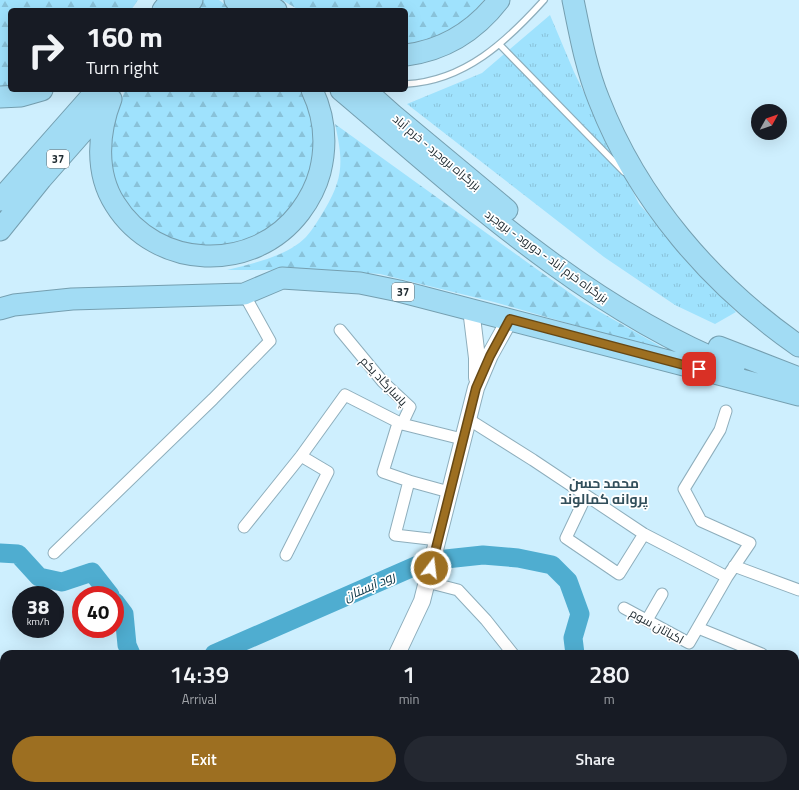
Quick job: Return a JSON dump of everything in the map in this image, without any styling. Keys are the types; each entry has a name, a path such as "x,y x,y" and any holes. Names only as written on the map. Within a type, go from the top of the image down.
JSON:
{"highway":[{"path":"165,8 171,0"},
{"path":"186,8 192,0"},
{"path":"234,0 243,8"},
{"path":"258,0 267,8"},
{"path":"258,0 272,8"},
{"path":"408,56 423,53 449,44 471,30 487,15 498,0"},
{"path":"573,0 582,46 598,100 618,143 650,198 691,250 725,285 765,322 799,346"},
{"path":"0,96 21,96 35,92"},
{"path":"109,93 102,131 100,156 105,182 114,204 130,224 151,240 173,252 197,257 218,257 239,254 258,247 279,234 292,222 309,200 318,180 324,155 325,136 321,112 313,92"},
{"name":"بزرگراه خرم آباد - دورود - بروجرد","path":"343,92 449,182 583,285 618,308 672,338 716,360 799,393"},
{"name":"بزرگراه بروجرد - خرم آباد","path":"367,92 439,154 535,232 627,300 727,351 799,378"},
{"name":"37","path":"0,200 109,93"},
{"name":"37","path":"0,230 109,93"},
{"name":"37","path":"0,309 72,299 244,294 282,278 360,283 471,309 799,393"}],"street":[{"path":"54,553 213,399 270,341 244,294"},
{"path":"471,309 477,358 476,388"},
{"path":"401,650 422,601 476,388 490,356 510,319"},
{"name":"پاسارگاد یکم","path":"340,330 383,382 410,407 400,424 462,439"},
{"path":"244,527 301,456 345,395 400,424 383,472 450,492"},
{"path":"726,411 720,430 684,489 701,521 750,543 727,577 698,628 752,650"},
{"path":"468,419 533,460 644,534 727,577"},
{"path":"286,555 328,472 301,456"},
{"path":"409,481 395,535 438,540"},
{"path":"586,496 566,538 619,574 644,534"},
{"path":"734,566 799,590"},
{"path":"427,582 458,590 486,620 510,650"},
{"path":"648,620 662,594"},
{"name":"اکباتان سوم","path":"624,608 689,643 698,628"}],"lane":[{"path":"408,84 425,81 466,68 485,57 500,45 544,0"},
{"path":"500,45 650,198"}],"green space":[{"path":"0,0 138,0 132,8 8,8 8,86 0,88"},
{"path":"196,0 219,0 229,8 190,8"},
{"path":"282,0 484,0 461,26 423,43 408,45 408,8 296,8"},
{"path":"550,15 574,72 639,204 736,312 715,324 675,305 604,257 407,104 482,73"},
{"path":"124,92 303,92 316,135 311,175 287,216 253,241 219,250 175,243 133,218 112,177 110,130"},
{"path":"335,124 581,301 672,353 494,302 380,274 322,270 227,270 258,262 289,250 298,244 311,231 331,198 339,178 340,158"}],"waterway":[{"name":"رود آبستان","path":"0,553 18,554 39,577 62,582 92,572 103,586"},
{"name":"رود آبستان","path":"223,650 427,561 483,555 518,558 552,565 568,581 580,614 573,638 574,650"},
{"name":"رود آبستان","path":"124,614 127,645 129,650"}],"district":[{"name":"محمد حسن پروانه کمالوند","path":"604,490"}],"route":[{"path":"431,568 462,439 476,388 490,356 510,319 699,369"}]}
